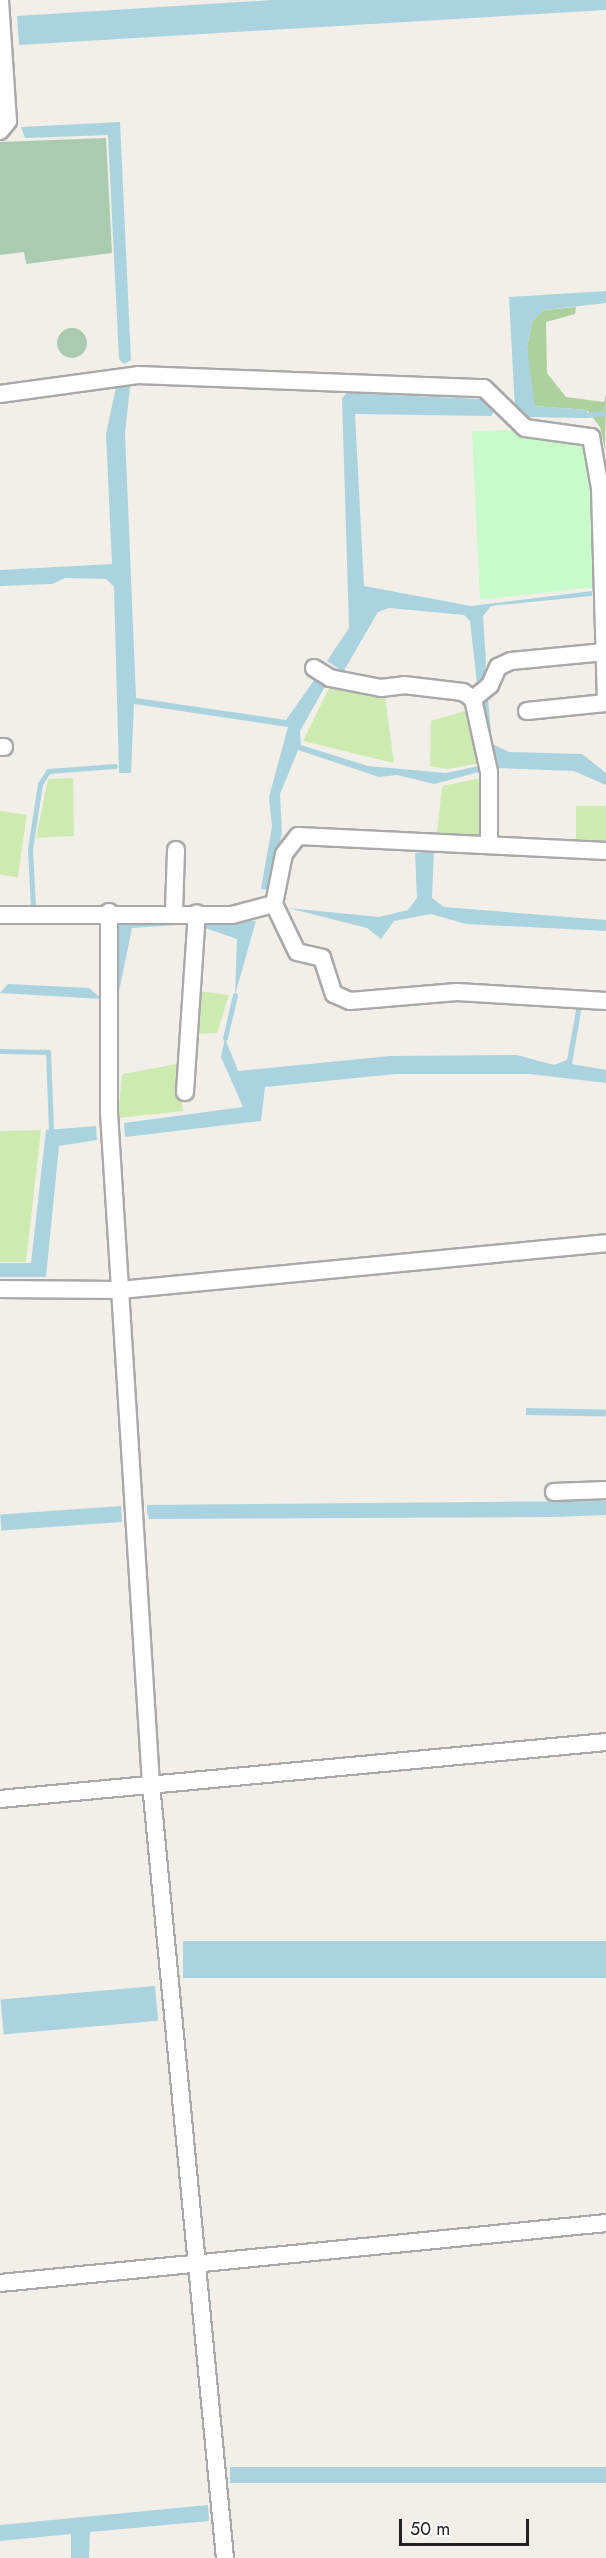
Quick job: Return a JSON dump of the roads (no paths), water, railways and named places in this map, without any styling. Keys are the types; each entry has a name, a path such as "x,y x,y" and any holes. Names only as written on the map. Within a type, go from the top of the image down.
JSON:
{"street":[{"path":"0,0 2,71 8,121 0,131"},
{"path":"0,394 138,375 484,388 525,428 591,437 603,489 606,697"},
{"path":"473,699 490,686 498,667 511,661 604,652"},
{"path":"314,668 330,678 381,688 404,685 463,692 473,699 488,767 489,843"},
{"path":"527,711 606,703"},
{"path":"606,851 537,852 489,843 298,836 284,854 274,904 297,952 322,958 334,994 350,1001 457,992 606,1000"},
{"path":"174,911 176,850"},
{"path":"0,915 174,911 196,921 232,915 274,904"},
{"path":"109,912 110,1113 151,1784 225,2558"},
{"path":"185,1092 196,921"},
{"path":"0,1289 120,1290 606,1243"},
{"path":"554,1492 606,1490"},
{"path":"0,1799 606,1742"},
{"path":"0,2283 606,2223"}],"water":[{"path":"272,0 606,0 606,10 19,45 17,16"},
{"path":"120,122 131,360 124,364 119,359 108,135 25,138 21,127"},
{"path":"606,291 606,303 544,310 532,321 527,348 535,406 587,410 588,418 527,417 515,410 509,297"},
{"path":"116,387 130,387 125,433 136,698 286,720 315,679 326,685 300,731 301,745 368,766 446,773 493,763 486,740 483,703 488,699 492,744 509,752 582,754 606,773 606,785 574,771 494,768 434,784 397,775 379,777 298,750 280,794 282,833 275,862 267,890 261,889 272,826 269,797 288,727 134,704 131,773 119,773 114,587 106,579 65,578 52,584 0,586 0,570 112,564 106,434"},
{"path":"347,393 481,399 496,408 491,416 355,414 364,586 471,606 592,591 592,596 491,606 483,616 486,663 484,680 477,684 470,621 464,615 389,608 378,612 343,672 327,661 349,628 342,398"},
{"path":"434,850 432,898 444,907 606,920 606,931 466,924 431,914 394,921 381,939 367,928 288,908 379,917 408,910 417,898 415,853"},
{"path":"126,920 256,921 235,995 237,939 193,924 132,928 117,1001 118,926"},
{"path":"8,984 89,988 102,999 0,993"},
{"path":"577,1005 582,1006 572,1064 606,1070 606,1083 530,1074 396,1074 265,1087 261,1121 125,1137 124,1123 243,1107 221,1057 225,1038 238,1071 390,1056 517,1055 554,1065 567,1060"},
{"path":"96,1126 97,1140 59,1146 46,1277 0,1277 0,1263 31,1263 46,1130"},
{"path":"526,1408 606,1409 606,1416 526,1415"},
{"path":"606,1501 606,1515 555,1517 149,1519 147,1512 147,1505"},
{"path":"121,1506 122,1522 1,1530 0,1514"},
{"path":"183,1941 606,1941 606,1978 183,1978"},
{"path":"155,1986 158,2021 4,2034 1,2000"},
{"path":"230,2467 606,2467 606,2483 230,2483"},
{"path":"208,2505 209,2521 90,2532 89,2558 71,2558 71,2534 0,2541 0,2525"}],"waterway":[{"path":"587,415 606,413"},
{"path":"33,907 30,849 40,784 48,771 115,766"},
{"path":"225,1038 235,995"},
{"path":"0,1051 48,1052 51,1130"}]}
